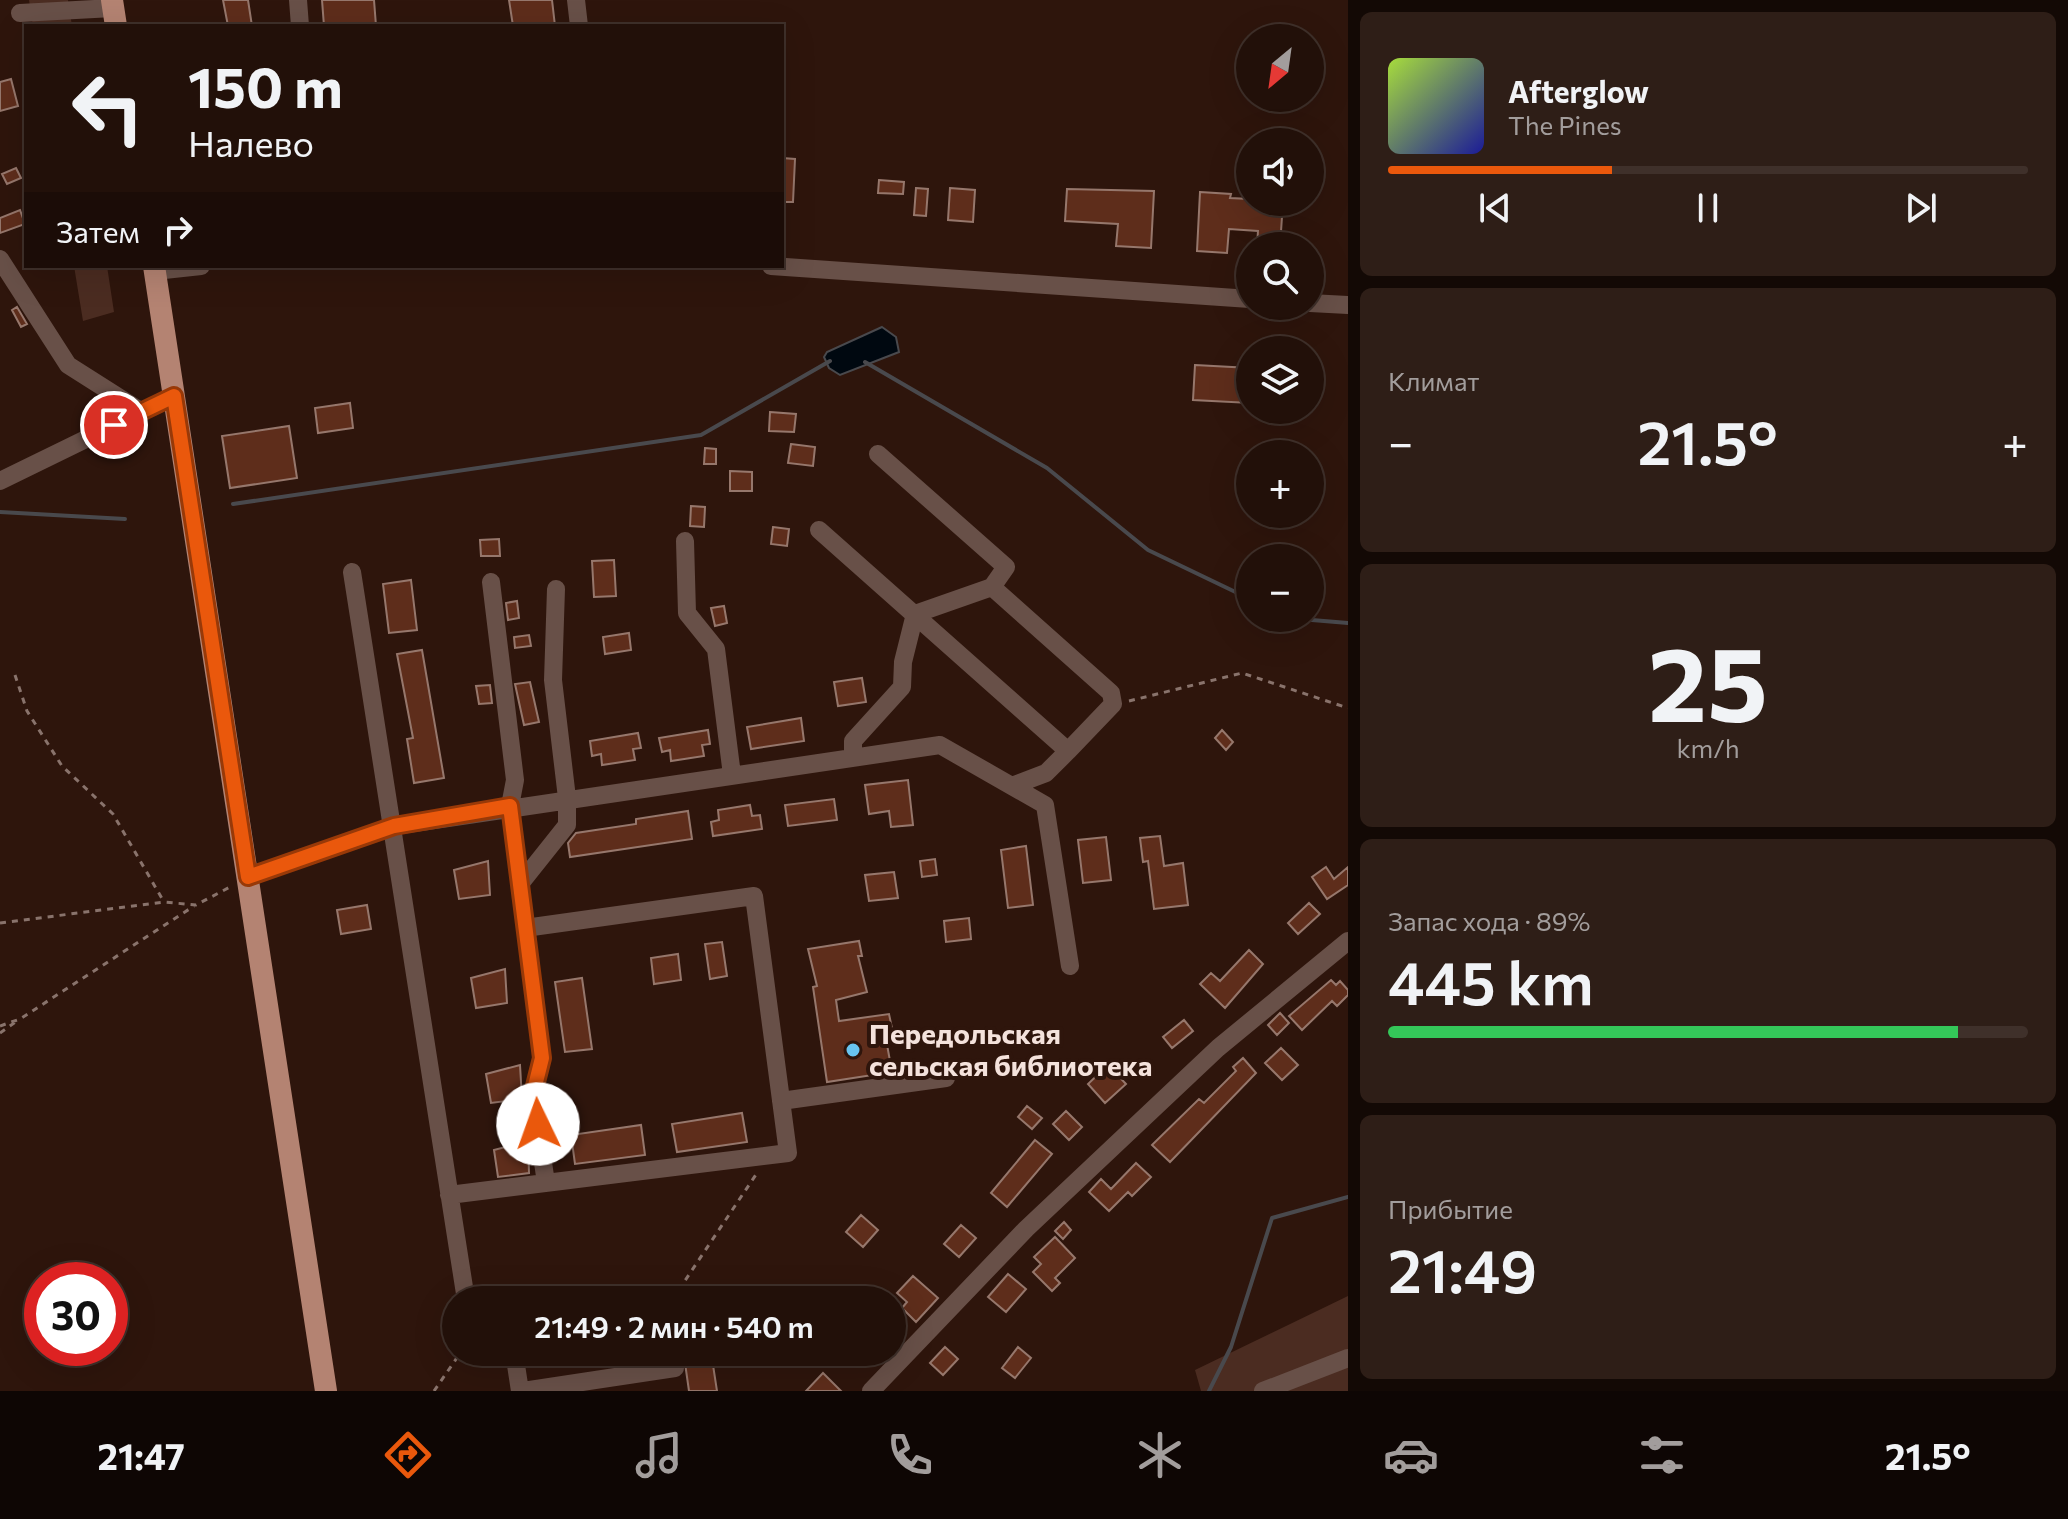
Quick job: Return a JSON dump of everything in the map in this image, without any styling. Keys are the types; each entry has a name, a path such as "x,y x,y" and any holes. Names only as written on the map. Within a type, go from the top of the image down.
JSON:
{"main road":[{"path":"154,268 326,1391"}],"street":[{"path":"298,0 300,24"},
{"path":"576,0 579,24"},
{"path":"20,13 114,11"},
{"path":"0,259 68,365 142,412"},
{"path":"784,267 1236,298"},
{"path":"1324,304 1348,305"},
{"path":"0,481 174,396"},
{"path":"878,454 1006,567 992,587 915,614"},
{"path":"819,530 1068,751"},
{"path":"685,541 687,613 716,649 732,775"},
{"path":"352,572 464,1286"},
{"path":"491,582 515,780 510,806 542,1058 533,1094 546,1183"},
{"path":"992,587 1111,693 1113,704 1046,773 1012,786"},
{"path":"520,884 567,825 567,798 553,680 556,589"},
{"path":"853,758 853,741 902,687 903,662 915,614"},
{"path":"248,877 394,826 510,806 940,745 1045,805 1070,966"},
{"path":"449,1195 788,1153 754,896 525,928"},
{"path":"871,1391 1037,1218 1218,1048 1348,941"},
{"path":"781,1101 946,1078"},
{"path":"1263,1391 1348,1358"},
{"path":"517,1366 522,1391 675,1368"}],"path":[{"path":"1113,704 1242,673 1348,708"},
{"path":"15,675 27,711 62,766 113,814 164,902"},
{"path":"0,1033 196,905 248,877"},
{"path":"0,923 164,902 196,905"},
{"path":"0,1026 20,1019"},
{"path":"681,1286 769,1155"},
{"path":"434,1391 451,1366"}],"shaded area":[{"path":"29,0 68,0 72,24 33,24"},
{"path":"74,268 107,268 114,312 83,321"},
{"path":"882,327 896,337 899,352 840,375 829,368 824,357 827,352"},
{"path":"1348,1296 1348,1391 1201,1391 1195,1370"}],"building":[{"path":"223,0 248,0 252,24 228,24"},
{"path":"322,0 374,0 376,24 324,24"},
{"path":"509,0 552,0 555,24 513,24"},
{"path":"11,79 18,106 0,111 0,82"},
{"path":"784,158 795,159 793,202 784,202"},
{"path":"16,168 21,178 7,184 2,174"},
{"path":"879,180 904,182 903,194 878,193"},
{"path":"916,188 928,189 926,216 914,215"},
{"path":"950,188 975,190 973,222 948,220"},
{"path":"1067,189 1154,191 1151,248 1116,246 1118,224 1065,221"},
{"path":"1200,192 1231,194 1230,198 1236,198 1236,216 1282,216 1281,232 1229,229 1227,253 1197,251"},
{"path":"20,210 24,224 0,233 0,218"},
{"path":"17,307 27,324 21,327 12,310"},
{"path":"1195,365 1236,367 1236,402 1193,400"},
{"path":"350,403 353,428 318,433 315,408"},
{"path":"770,412 796,414 794,432 769,431"},
{"path":"289,426 297,478 230,488 222,436"},
{"path":"791,444 815,447 813,466 788,463"},
{"path":"705,448 716,449 716,464 704,464"},
{"path":"730,471 752,472 752,491 730,491"},
{"path":"691,506 705,507 704,527 690,526"},
{"path":"773,527 789,529 787,546 771,544"},
{"path":"499,539 500,556 481,556 480,540"},
{"path":"614,560 616,596 594,597 592,561"},
{"path":"411,580 417,630 389,633 383,584"},
{"path":"517,601 519,618 508,620 506,603"},
{"path":"724,606 727,623 715,626 711,608"},
{"path":"629,633 631,650 605,654 603,637"},
{"path":"529,635 531,646 515,648 514,637"},
{"path":"422,650 444,778 414,783 407,739 413,738 397,654"},
{"path":"862,678 866,702 838,706 834,682"},
{"path":"530,682 539,722 524,725 515,684"},
{"path":"490,685 492,703 479,704 476,686"},
{"path":"801,718 804,741 751,749 747,727"},
{"path":"708,730 710,744 702,745 704,756 671,761 670,750 662,752 659,738"},
{"path":"1222,730 1233,742 1226,750 1215,738"},
{"path":"638,733 641,748 633,749 635,760 602,765 601,754 592,756 590,741"},
{"path":"908,780 913,825 891,827 889,811 869,814 865,785"},
{"path":"834,799 837,820 788,826 785,805"},
{"path":"750,805 752,816 760,815 762,829 713,836 711,822 719,820 718,810"},
{"path":"688,811 692,839 570,857 568,843 576,833 636,824 636,819"},
{"path":"1160,836 1164,866 1183,863 1188,905 1154,909 1148,861 1143,862 1140,838"},
{"path":"1106,837 1111,880 1083,883 1078,840"},
{"path":"1026,846 1033,905 1008,908 1001,850"},
{"path":"935,859 937,875 922,877 920,861"},
{"path":"488,861 490,895 459,899 454,870"},
{"path":"1326,867 1334,879 1348,867 1348,885 1327,899 1312,877"},
{"path":"894,872 898,898 869,901 865,875"},
{"path":"1309,903 1320,914 1298,934 1288,923"},
{"path":"367,905 371,929 341,934 337,910"},
{"path":"969,918 971,939 946,942 944,921"},
{"path":"859,941 862,956 858,956 867,992 836,1000 839,1021 889,1014 894,1038 886,1039 892,1072 827,1082 813,987 817,986 808,949"},
{"path":"722,942 727,976 710,979 705,944"},
{"path":"1249,950 1263,964 1225,1008 1200,984 1211,973 1220,981"},
{"path":"678,954 681,980 654,984 651,958"},
{"path":"505,969 507,1003 476,1008 471,978"},
{"path":"582,978 592,1049 565,1052 555,982"},
{"path":"1331,980 1336,985 1340,981 1348,990 1348,995 1337,1006 1332,1001 1302,1030 1289,1016"},
{"path":"1280,1013 1289,1023 1277,1035 1268,1025"},
{"path":"1184,1020 1193,1031 1172,1048 1163,1037"},
{"path":"1281,1048 1298,1065 1282,1080 1265,1063"},
{"path":"1243,1058 1256,1073 1170,1162 1152,1145 1199,1099 1204,1103 1236,1071 1233,1067"},
{"path":"520,1065 522,1099 491,1103 486,1074"},
{"path":"1108,1065 1126,1084 1105,1103 1088,1084"},
{"path":"1027,1106 1042,1118 1032,1129 1018,1117"},
{"path":"1066,1111 1082,1127 1069,1140 1053,1124"},
{"path":"742,1113 747,1142 677,1152 672,1124"},
{"path":"641,1125 645,1155 575,1164 571,1135"},
{"path":"1035,1140 1052,1154 1007,1207 991,1193"},
{"path":"528,1141 529,1173 498,1177 494,1150"},
{"path":"1136,1163 1151,1177 1132,1196 1128,1192 1109,1211 1089,1192 1101,1179 1111,1189"},
{"path":"861,1215 878,1230 863,1247 846,1232"},
{"path":"1064,1222 1071,1230 1063,1239 1055,1231"},
{"path":"961,1225 976,1238 959,1257 944,1244"},
{"path":"1055,1237 1075,1258 1055,1278 1060,1283 1052,1291 1033,1272 1041,1264 1034,1257"},
{"path":"1008,1274 1026,1289 1006,1312 988,1297"},
{"path":"913,1276 938,1298 916,1322 906,1312 906,1286 904,1286"},
{"path":"945,1347 958,1359 943,1375 930,1363"},
{"path":"1018,1347 1031,1358 1015,1378 1002,1368"},
{"path":"685,1366 713,1366 717,1391 689,1391"},
{"path":"823,1373 841,1391 806,1391"}],"waterway":[{"path":"233,504 701,435 830,361"},
{"path":"865,362 1047,468 1148,550 1236,592"},
{"path":"0,512 125,519"},
{"path":"1324,621 1348,623"},
{"path":"1209,1391 1231,1347 1272,1218 1348,1197"}],"place":[{"name":"Передольская сельская библиотека","path":"853,1050"}],"route":[{"path":"114,425 174,396 248,877 394,826 510,806 542,1058 533,1094 538,1124"}]}
